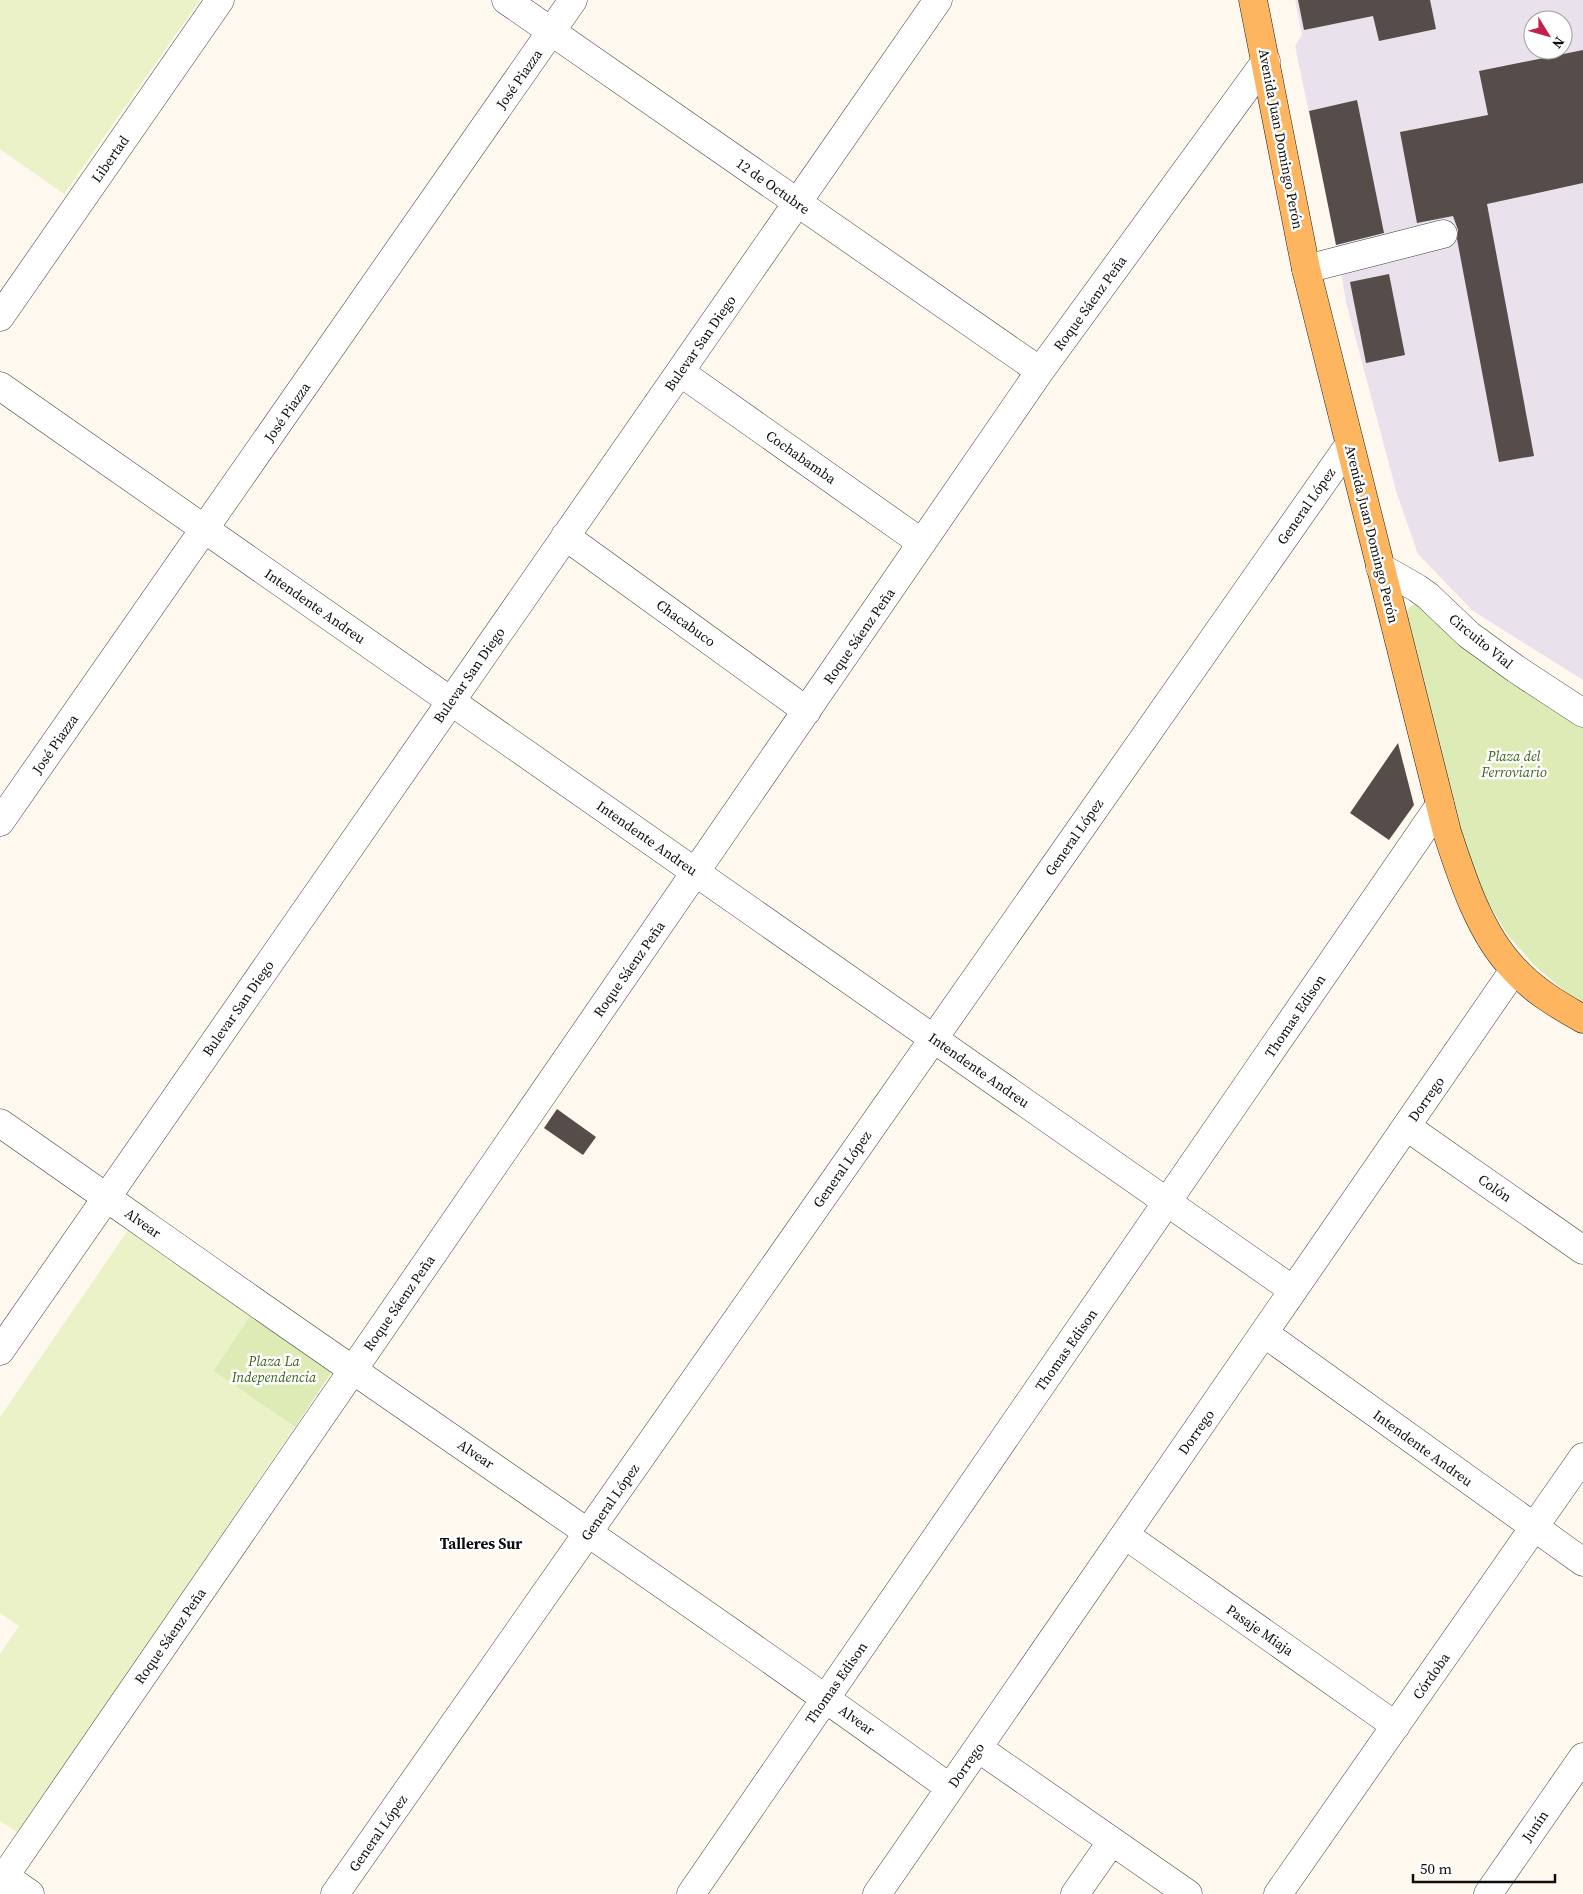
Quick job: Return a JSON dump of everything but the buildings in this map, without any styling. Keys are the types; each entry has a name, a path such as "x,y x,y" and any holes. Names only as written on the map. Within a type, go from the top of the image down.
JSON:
{"main road":[{"name":"Avenida Juan Domingo Perón","path":"1253,0 1306,269 1446,832 1461,875 1498,949 1514,970 1545,996 1583,1019"}],"street":[{"name":"Libertad","path":"0,318 220,0"},
{"name":"12 de Octubre","path":"506,0 1040,371"},
{"name":"José Piazza","path":"0,822 573,0"},
{"name":"Bulevar San Diego","path":"0,1350 938,0"},
{"name":"Roque Sáenz Peña","path":"2,1877 1040,371 1266,61"},
{"path":"1306,269 1443,234"},
{"name":"Cochabamba","path":"680,372 922,543"},
{"name":"Intendente Andreu","path":"0,386 1293,1290"},
{"name":"General López","path":"335,1894 1349,445"},
{"name":"Chacabuco","path":"565,536 807,711"},
{"name":"Circuito Vial","path":"1380,567 1428,596 1469,635 1516,669 1583,713"},
{"name":"Thomas Edison","path":"691,1894 1440,805"},
{"name":"Dorrego","path":"877,1894 1514,970"},
{"name":"Alvear","path":"0,1123 353,1370 589,1532 826,1698 950,1788"},
{"name":"Colón","path":"1406,1127 1583,1250"},
{"name":"Intendente Andreu","path":"1264,1333 1583,1562"},
{"name":"Córdoba","path":"1278,1894 1583,1457"},
{"name":"Pasaje Miaja","path":"1124,1535 1396,1726"},
{"path":"978,1748 1188,1894"},
{"name":"Junín","path":"1488,1894 1583,1757"},
{"path":"1075,1894 1112,1841"},
{"path":"2,1877 30,1894"}],"shaded area":[{"path":"1295,0 1583,0 1583,680 1473,611 1418,554 1397,494 1346,302 1337,246 1295,46 1302,35"}],"green space":[{"path":"0,0 200,0 64,194 0,149"},
{"name":"Plaza del Ferroviario","path":"1417,603 1583,725 1583,1002 1568,994 1534,965 1507,934 1478,886 1458,826 1405,615 1410,607"},
{"path":"130,1227 253,1311 213,1371 295,1427 18,1833 0,1821 0,1654 19,1626 0,1613 0,1417"},
{"name":"Plaza La Independencia","path":"253,1311 335,1367 295,1427 213,1371"}],"district":[{"name":"Talleres Sur","path":"481,1544"}]}
